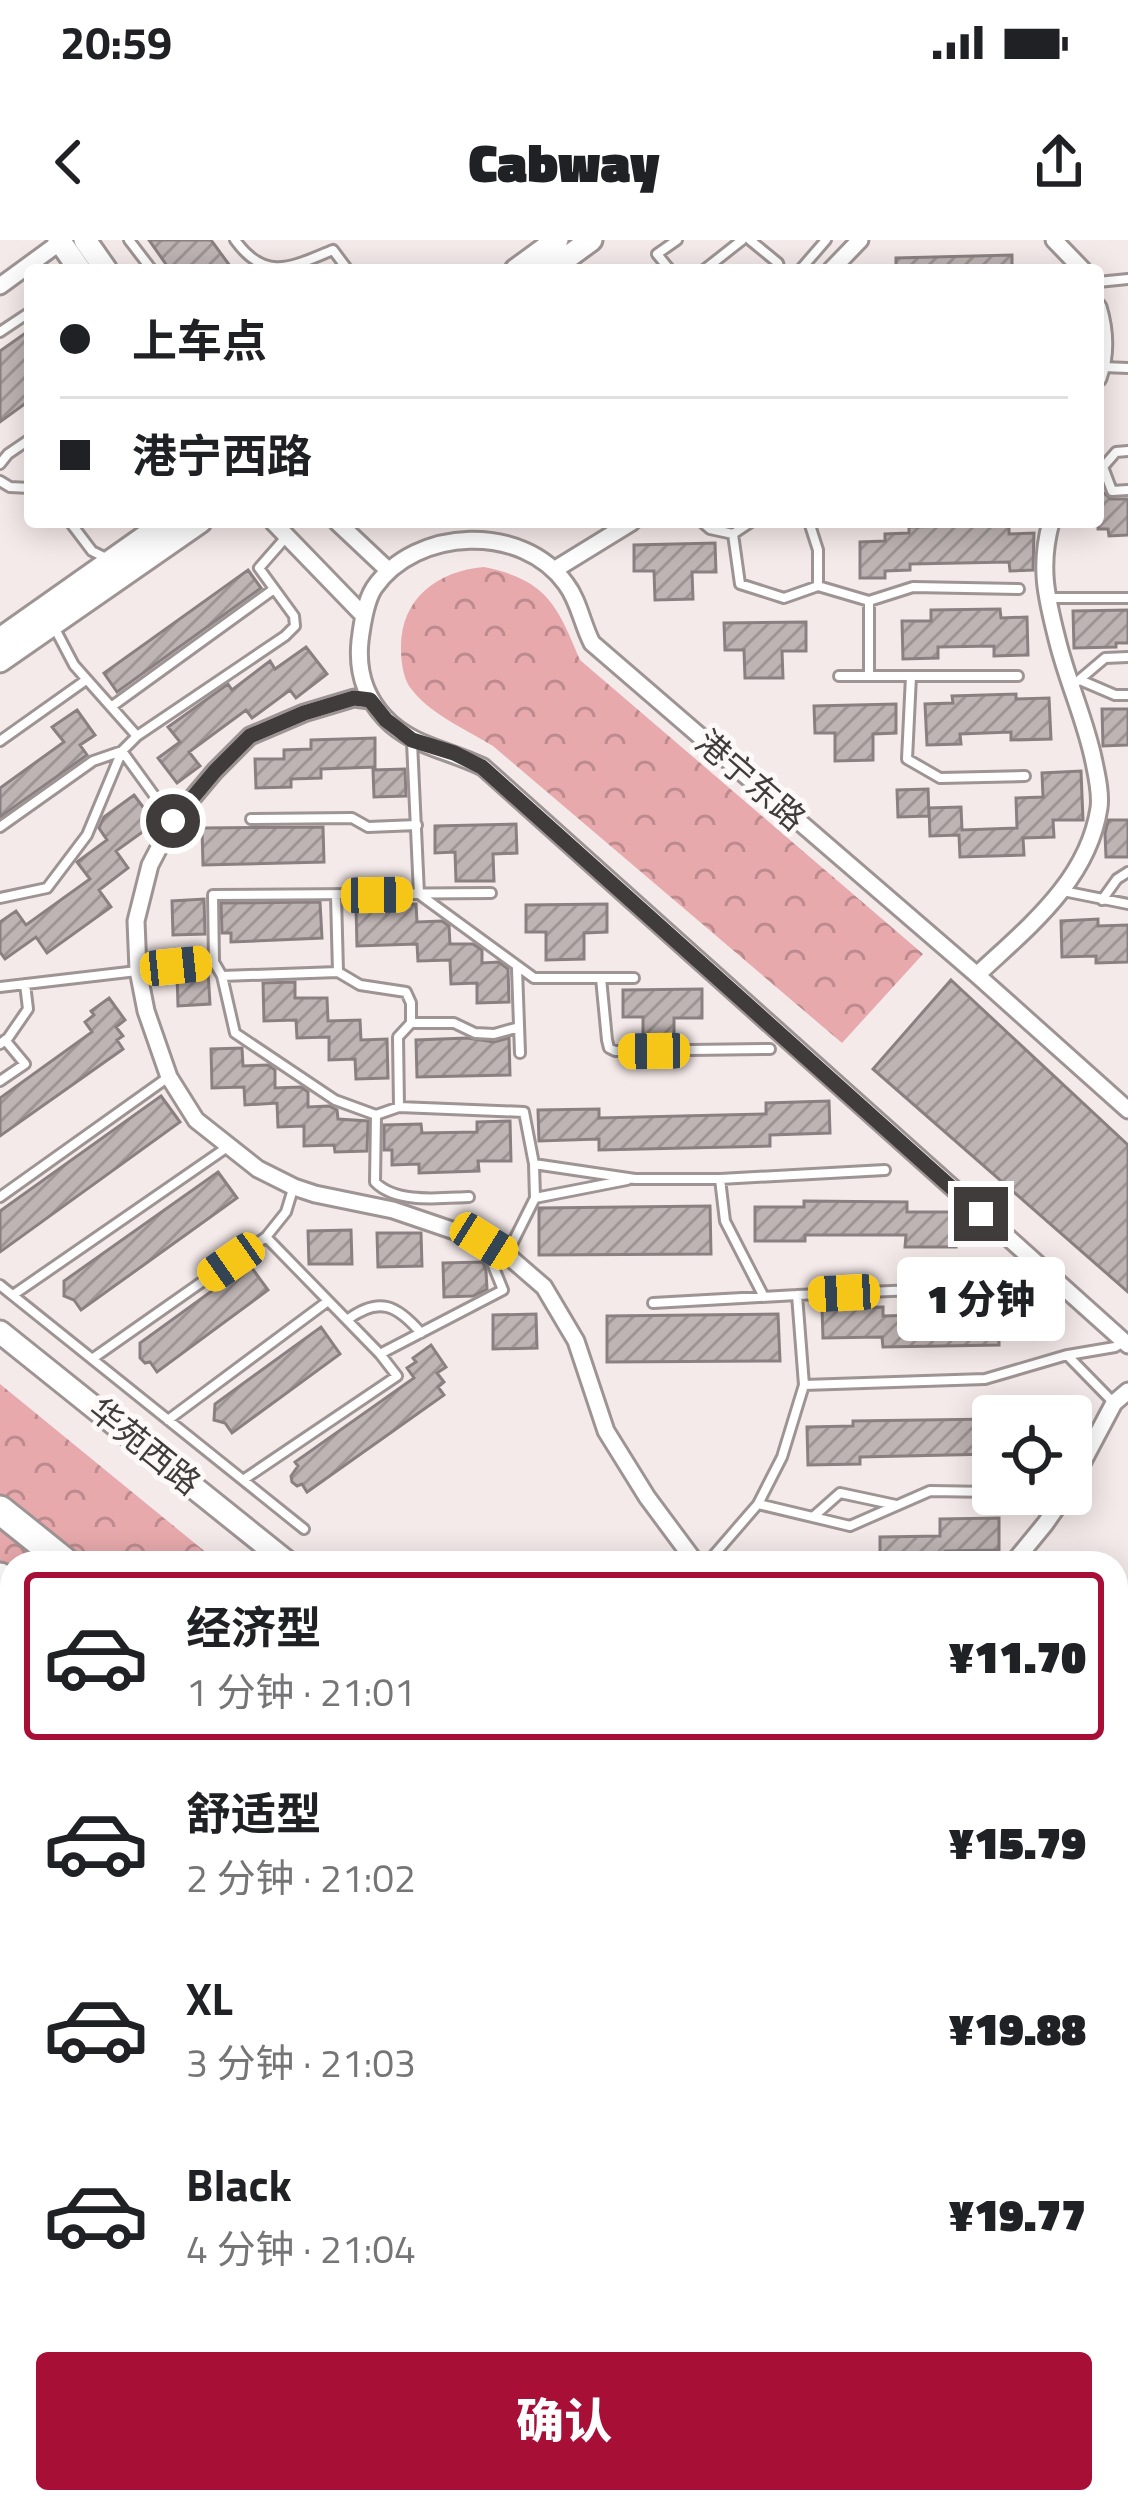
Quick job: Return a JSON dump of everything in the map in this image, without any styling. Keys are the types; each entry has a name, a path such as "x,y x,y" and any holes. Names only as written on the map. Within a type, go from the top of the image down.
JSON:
{"highway":[{"path":"0,1510 51,1551"}],"main road":[{"path":"524,264 557,240"},
{"path":"558,264 591,240"},
{"path":"0,639 157,528"},
{"path":"0,662 191,528"},
{"name":"华苑西路","path":"0,1332 273,1551"}],"street":[{"path":"837,264 860,240"},
{"path":"1054,240 1077,264"},
{"path":"30,264 61,241"},
{"path":"279,528 364,616"},
{"path":"343,528 389,571"},
{"path":"622,528 554,570 532,552 500,542 434,544 403,558 371,591 364,616 359,657 370,700 412,740 482,767 1126,1343"},
{"path":"977,975 1055,901 1087,850 1100,804 1076,684 1044,586 1050,528"},
{"name":"港宁东路","path":"554,570 568,586 592,643 1128,1110"},
{"path":"370,700 354,698 250,736 173,821 150,865 136,921 146,1011 169,1077 196,1120 258,1169 294,1187 392,1210 484,1241 544,1287 576,1340 606,1431 687,1551"},
{"path":"1092,1444 1114,1403 1128,1391"},
{"path":"1023,1551 1052,1515"}],"lane":[{"path":"129,240 147,264"},
{"path":"235,240 246,256 262,264"},
{"path":"665,264 657,254 677,240"},
{"path":"805,264 826,240"},
{"path":"712,264 741,241 778,264"},
{"path":"301,264 333,250 344,264"},
{"path":"0,464 24,443"},
{"path":"1104,474 1112,491 1128,490"},
{"path":"75,528 96,555 117,556"},
{"path":"465,528 465,541"},
{"path":"709,528 734,534 742,528"},
{"path":"811,528 818,550 818,586"},
{"path":"734,534 740,584 784,598 818,586 869,601 913,587 1019,589"},
{"path":"0,898 47,888 87,835 122,751 137,736 295,626 294,616 260,568 287,536"},
{"path":"111,707 274,589"},
{"path":"1047,598 1128,598"},
{"path":"869,601 869,676"},
{"path":"52,624 74,665 137,736"},
{"path":"1076,684 1105,658 1128,657"},
{"path":"838,676 1018,676"},
{"path":"911,676 907,759 940,778 1025,776"},
{"path":"0,741 86,680"},
{"path":"1076,684 1128,695"},
{"path":"412,740 419,895"},
{"path":"122,751 173,821"},
{"path":"0,827 93,761 122,751"},
{"path":"251,819 352,818 368,827 417,825"},
{"path":"1102,900 1128,872"},
{"path":"1061,890 1128,904"},
{"path":"491,893 213,895 214,962 235,1033 335,1100 376,1114 399,1107 524,1112 535,1198 506,1255"},
{"path":"419,895 533,978 634,978"},
{"path":"336,896 338,972"},
{"path":"0,987 214,962"},
{"path":"517,968 520,1053"},
{"path":"221,976 338,972 360,985 406,992 411,1023 398,1037 399,1107"},
{"path":"602,978 607,1040 615,1052 770,1049"},
{"path":"0,1081 26,1064 2,1042 28,1010 25,984"},
{"path":"411,1023 454,1023 475,1034 519,1027"},
{"path":"0,1197 169,1077"},
{"path":"376,1114 376,1182 381,1190 423,1198 469,1197"},
{"path":"13,1295 227,1147"},
{"path":"534,1164 635,1179 885,1170"},
{"path":"535,1198 635,1179"},
{"path":"720,1179 724,1221 764,1297"},
{"path":"92,1359 266,1237 286,1212 294,1187"},
{"path":"243,1480 397,1376 266,1237"},
{"path":"380,1354 503,1290 484,1241"},
{"path":"0,1285 304,1529"},
{"path":"652,1303 985,1286"},
{"path":"717,1551 758,1504 782,1457 804,1385 797,1295"},
{"path":"168,1420 328,1301"},
{"path":"347,1320 362,1309 381,1305 403,1312 421,1333"},
{"path":"804,1385 985,1379 1126,1343"},
{"path":"1067,1355 1114,1403"},
{"path":"758,1504 850,1526 930,1491 972,1492"},
{"path":"812,1518 840,1493 897,1505"}],"green space":[{"path":"484,567 536,588 556,610 580,660 923,954 842,1043 493,746 437,713 409,686 403,668 402,631 414,602 451,574"},
{"path":"0,1384 204,1551 0,1551"}],"building":[{"path":"149,240 211,240 229,264 166,264"},
{"path":"1012,255 1012,264 896,264 896,258"},
{"path":"24,334 24,404 0,422 0,351"},
{"path":"1104,493 1111,499 1128,499 1128,535 1109,536 1108,529 1098,529 1104,528"},
{"path":"909,528 1009,528 1009,534 1034,533 1033,570 1010,571 1009,562 910,564 910,570 885,571 885,578 860,578 860,542 909,533"},
{"path":"715,543 716,572 692,572 693,599 655,600 654,571 634,571 634,545"},
{"path":"248,570 261,588 117,692 104,673"},
{"path":"1000,609 1001,618 1027,617 1028,655 994,656 994,646 938,647 938,658 903,659 902,621 931,621 931,610"},
{"path":"1128,610 1128,643 1074,648 1073,611"},
{"path":"806,622 806,651 782,651 783,678 745,678 744,650 725,650 724,623"},
{"path":"306,647 327,674 296,698 290,690 252,718 246,710 189,752 200,766 177,783 158,758 180,742 168,727 228,684 232,690 270,661 275,669"},
{"path":"1016,694 1016,699 1049,698 1051,739 1011,740 1011,732 960,734 961,744 927,745 925,704 953,703 952,696"},
{"path":"896,704 896,733 873,734 873,760 835,761 835,733 815,733 814,706"},
{"path":"1102,709 1128,709 1128,745 1103,746"},
{"path":"77,710 95,735 80,745 87,755 0,817 0,788 64,742 52,727"},
{"path":"375,738 375,767 321,769 321,778 291,779 291,787 256,788 255,759 284,759 284,750 311,749 311,740"},
{"path":"405,769 406,796 374,797 373,770"},
{"path":"1081,771 1083,820 1053,820 1054,837 1023,838 1024,855 960,857 959,835 930,836 929,808 961,807 962,830 1017,828 1016,798 1043,797 1042,773"},
{"path":"928,789 929,816 898,817 897,790"},
{"path":"134,795 155,823 116,851 128,868 99,890 111,907 47,953 36,937 5,959 0,952 0,922 16,911 26,925 90,879 77,862 107,840 99,828 104,817"},
{"path":"1108,820 1128,820 1128,857 1106,857"},
{"path":"516,824 517,853 493,854 494,881 456,881 455,852 435,853 435,826"},
{"path":"323,827 324,862 203,865 202,828"},
{"path":"204,899 205,934 173,935 172,901"},
{"path":"320,902 322,938 231,942 231,933 222,933 221,903"},
{"path":"416,904 417,922 442,921 449,926 450,944 473,944 482,950 482,963 499,962 508,969 509,1002 477,1003 477,983 451,984 450,960 418,961 417,944 357,946 356,906"},
{"path":"607,904 607,932 584,933 584,959 546,960 546,932 526,932 526,905"},
{"path":"1098,919 1098,926 1128,925 1128,962 1062,957 1061,921"},
{"path":"208,971 210,1004 178,1006 177,975"},
{"path":"951,980 1128,1145 1128,1292 873,1069"},
{"path":"295,982 295,998 327,998 328,1021 360,1020 361,1040 387,1039 388,1078 356,1079 355,1059 329,1060 329,1037 297,1038 296,1020 264,1021 263,983"},
{"path":"702,989 702,1018 674,1018 674,1039 643,1039 643,1017 623,1017 623,990"},
{"path":"109,998 125,1020 116,1027 123,1036 117,1040 123,1049 0,1136 0,1098 92,1032 85,1022"},
{"path":"509,1038 510,1075 417,1077 416,1040 494,1042"},
{"path":"242,1048 243,1066 268,1065 275,1070 275,1088 301,1087 308,1092 308,1107 329,1106 337,1110 338,1119 368,1121 367,1151 304,1146 304,1126 278,1127 277,1103 245,1105 244,1087 212,1088 211,1049"},
{"path":"161,1096 180,1122 0,1252 0,1211"},
{"path":"829,1101 830,1133 770,1135 770,1146 599,1150 599,1139 539,1141 538,1110 599,1109 599,1118 766,1114 766,1103"},
{"path":"510,1121 511,1161 478,1161 479,1171 419,1173 419,1164 392,1165 392,1150 384,1150 384,1125 421,1124 422,1133 477,1132 477,1122"},
{"path":"218,1172 237,1198 81,1310 64,1296 64,1281"},
{"path":"804,1201 907,1202 907,1212 956,1212 956,1247 905,1247 906,1235 805,1235 805,1241 755,1241 755,1207 804,1207"},
{"path":"710,1206 711,1254 539,1255 539,1208"},
{"path":"351,1230 352,1264 309,1264 308,1231"},
{"path":"377,1233 421,1233 422,1266 378,1267"},
{"path":"483,1262 487,1289 473,1296 444,1297 443,1263"},
{"path":"249,1264 268,1290 157,1372 140,1358 140,1343"},
{"path":"1058,1300 1059,1332 999,1333 999,1345 883,1347 882,1337 823,1338 822,1308 883,1307 883,1316 995,1313 995,1301"},
{"path":"536,1314 537,1348 493,1349 493,1315"},
{"path":"778,1314 780,1361 607,1362 607,1316"},
{"path":"321,1327 340,1354 232,1433 225,1423 214,1420 215,1404"},
{"path":"431,1345 446,1367 437,1373 444,1382 438,1387 444,1395 307,1492 302,1484 292,1482 295,1462 414,1378 407,1368"},
{"path":"972,1419 972,1454 860,1457 860,1464 808,1465 807,1427 853,1426 853,1421"},
{"path":"999,1518 999,1550 880,1551 880,1537 940,1536 940,1519"}],"route":[{"path":"173,821 250,736 304,713 354,698 370,700 412,740 482,767 981,1214"}]}
